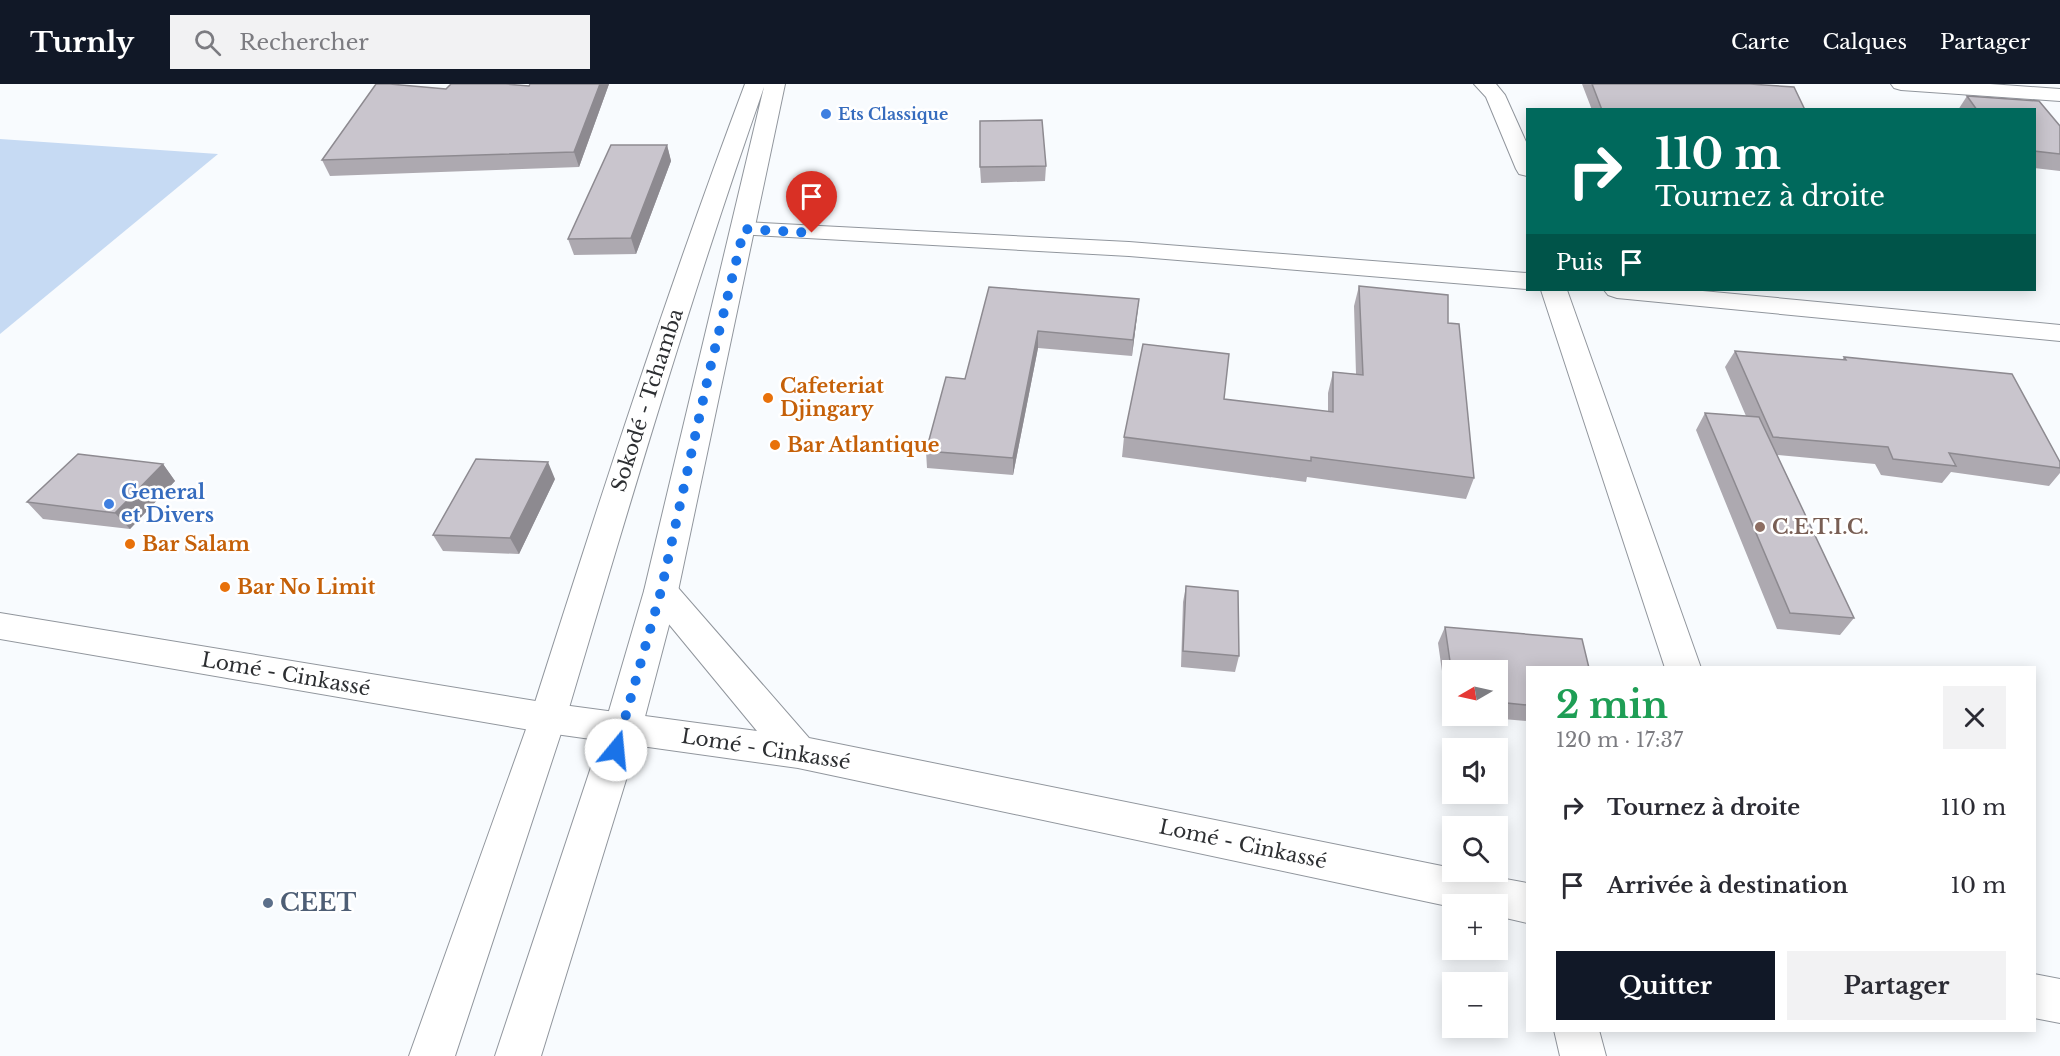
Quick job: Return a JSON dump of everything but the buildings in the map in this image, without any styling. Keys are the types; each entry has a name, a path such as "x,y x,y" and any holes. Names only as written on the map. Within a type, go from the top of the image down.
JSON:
{"main road":[{"name":"Sokodé - Tchamba","path":"432,1056 549,718 654,375 709,211 755,84"},
{"path":"518,1056 623,728 661,591 775,84"},
{"path":"1901,84 2060,95"},
{"path":"1496,88 1526,166"},
{"path":"744,229 1129,249 1526,281"},
{"path":"1554,291 1682,666"},
{"path":"1627,291 2060,333"},
{"path":"661,591 798,752"},
{"name":"Lomé - Cinkassé","path":"0,626 549,718 798,752 1526,903"},
{"path":"2036,996 2060,1001"},
{"path":"1577,1032 1583,1056"}],"shaded area":[{"path":"0,139 218,154 0,334"}],"place":[{"name":"Ets Classique","path":"826,114"},
{"name":"Cafeteriat Djingary","path":"768,398"},
{"name":"Bar Atlantique","path":"775,445"},
{"name":"General et Divers","path":"109,504"},
{"name":"C.E.T.I.C.","path":"1760,527"},
{"name":"Bar Salam","path":"130,544"},
{"name":"Bar No Limit","path":"225,587"},
{"name":"CEET","path":"268,903"}],"route":[{"path":"616,750 661,591 709,373 744,229 812,233"}]}
